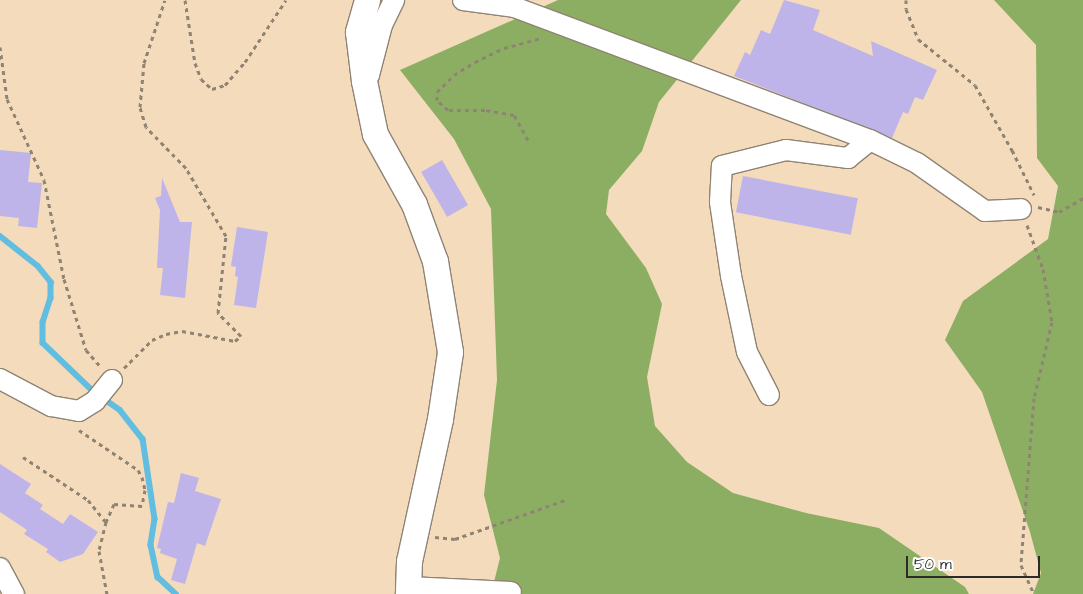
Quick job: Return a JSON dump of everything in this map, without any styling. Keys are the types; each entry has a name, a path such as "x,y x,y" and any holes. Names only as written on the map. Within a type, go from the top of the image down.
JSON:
{"street":[{"path":"368,0 358,32 364,81 375,134 414,204 435,261 450,352 440,419 409,561 408,590 511,592"},
{"path":"364,81 369,75 382,25 394,0"},
{"path":"463,0 514,7 870,140 917,163 985,211 1030,208"},
{"path":"768,395 747,352 731,276 720,202 722,166 786,150 848,158 870,140"},
{"path":"0,380 63,410 78,411 104,390"},
{"path":"0,568 14,594"}],"path":[{"path":"0,47 6,99 44,180 64,279 86,350 104,390 152,340 166,334 182,331 235,341 241,336 218,313 226,236 186,168 146,127 140,107 144,62 165,0"},
{"path":"185,0 195,63 201,79 212,88 224,85 245,62 286,0"},
{"path":"906,0 906,9 918,39 974,85 1012,150 1030,208 1052,322 1034,398 1021,565 1034,594"},
{"path":"528,140 514,115 485,110 448,110 437,100 436,92 454,75 474,62 504,48 551,34 559,24"},
{"path":"1030,208 1059,212 1083,198"},
{"path":"77,428 138,470 145,490 142,506 114,504 106,522 99,551 107,594"},
{"path":"23,457 88,500 106,522"},
{"path":"414,535 455,539 565,500"}],"green space":[{"path":"558,0 741,0 659,102 642,151 609,190 606,214 646,268 662,304 647,377 655,426 687,462 733,493 806,513 879,528 965,587 969,594 491,594 500,558 484,495 497,380 491,209 454,139 400,70"},
{"path":"994,0 1083,0 1083,594 1033,594 1041,573 1030,532 982,392 945,340 963,301 1048,239 1058,186 1037,158 1036,45"}],"building":[{"path":"784,0 820,10 813,30 873,56 871,41 937,70 923,100 915,97 908,114 903,112 892,138 734,76 745,52 750,55 761,30 770,34"},
{"path":"0,150 31,153 28,182 42,183 37,228 18,226 19,218 0,216"},
{"path":"442,160 468,205 447,217 421,172"},
{"path":"743,176 858,198 851,235 736,212"},
{"path":"162,178 180,222 192,222 185,298 160,295 163,268 157,268 160,210 155,198 161,196"},
{"path":"237,227 268,232 256,308 234,305 238,277 235,276 236,267 231,266"},
{"path":"0,464 31,484 25,493 43,505 40,509 63,524 70,514 98,532 83,554 60,562 46,552 48,549 24,534 27,530 0,512"},
{"path":"181,473 199,478 195,491 221,499 205,546 197,543 185,584 171,580 177,559 160,553 161,549 157,548 168,502 174,503"}],"waterway":[{"path":"0,236 38,266 51,282 51,298 43,322 43,343 93,391 120,410 143,439 155,519 151,545 158,577 176,594"}]}
